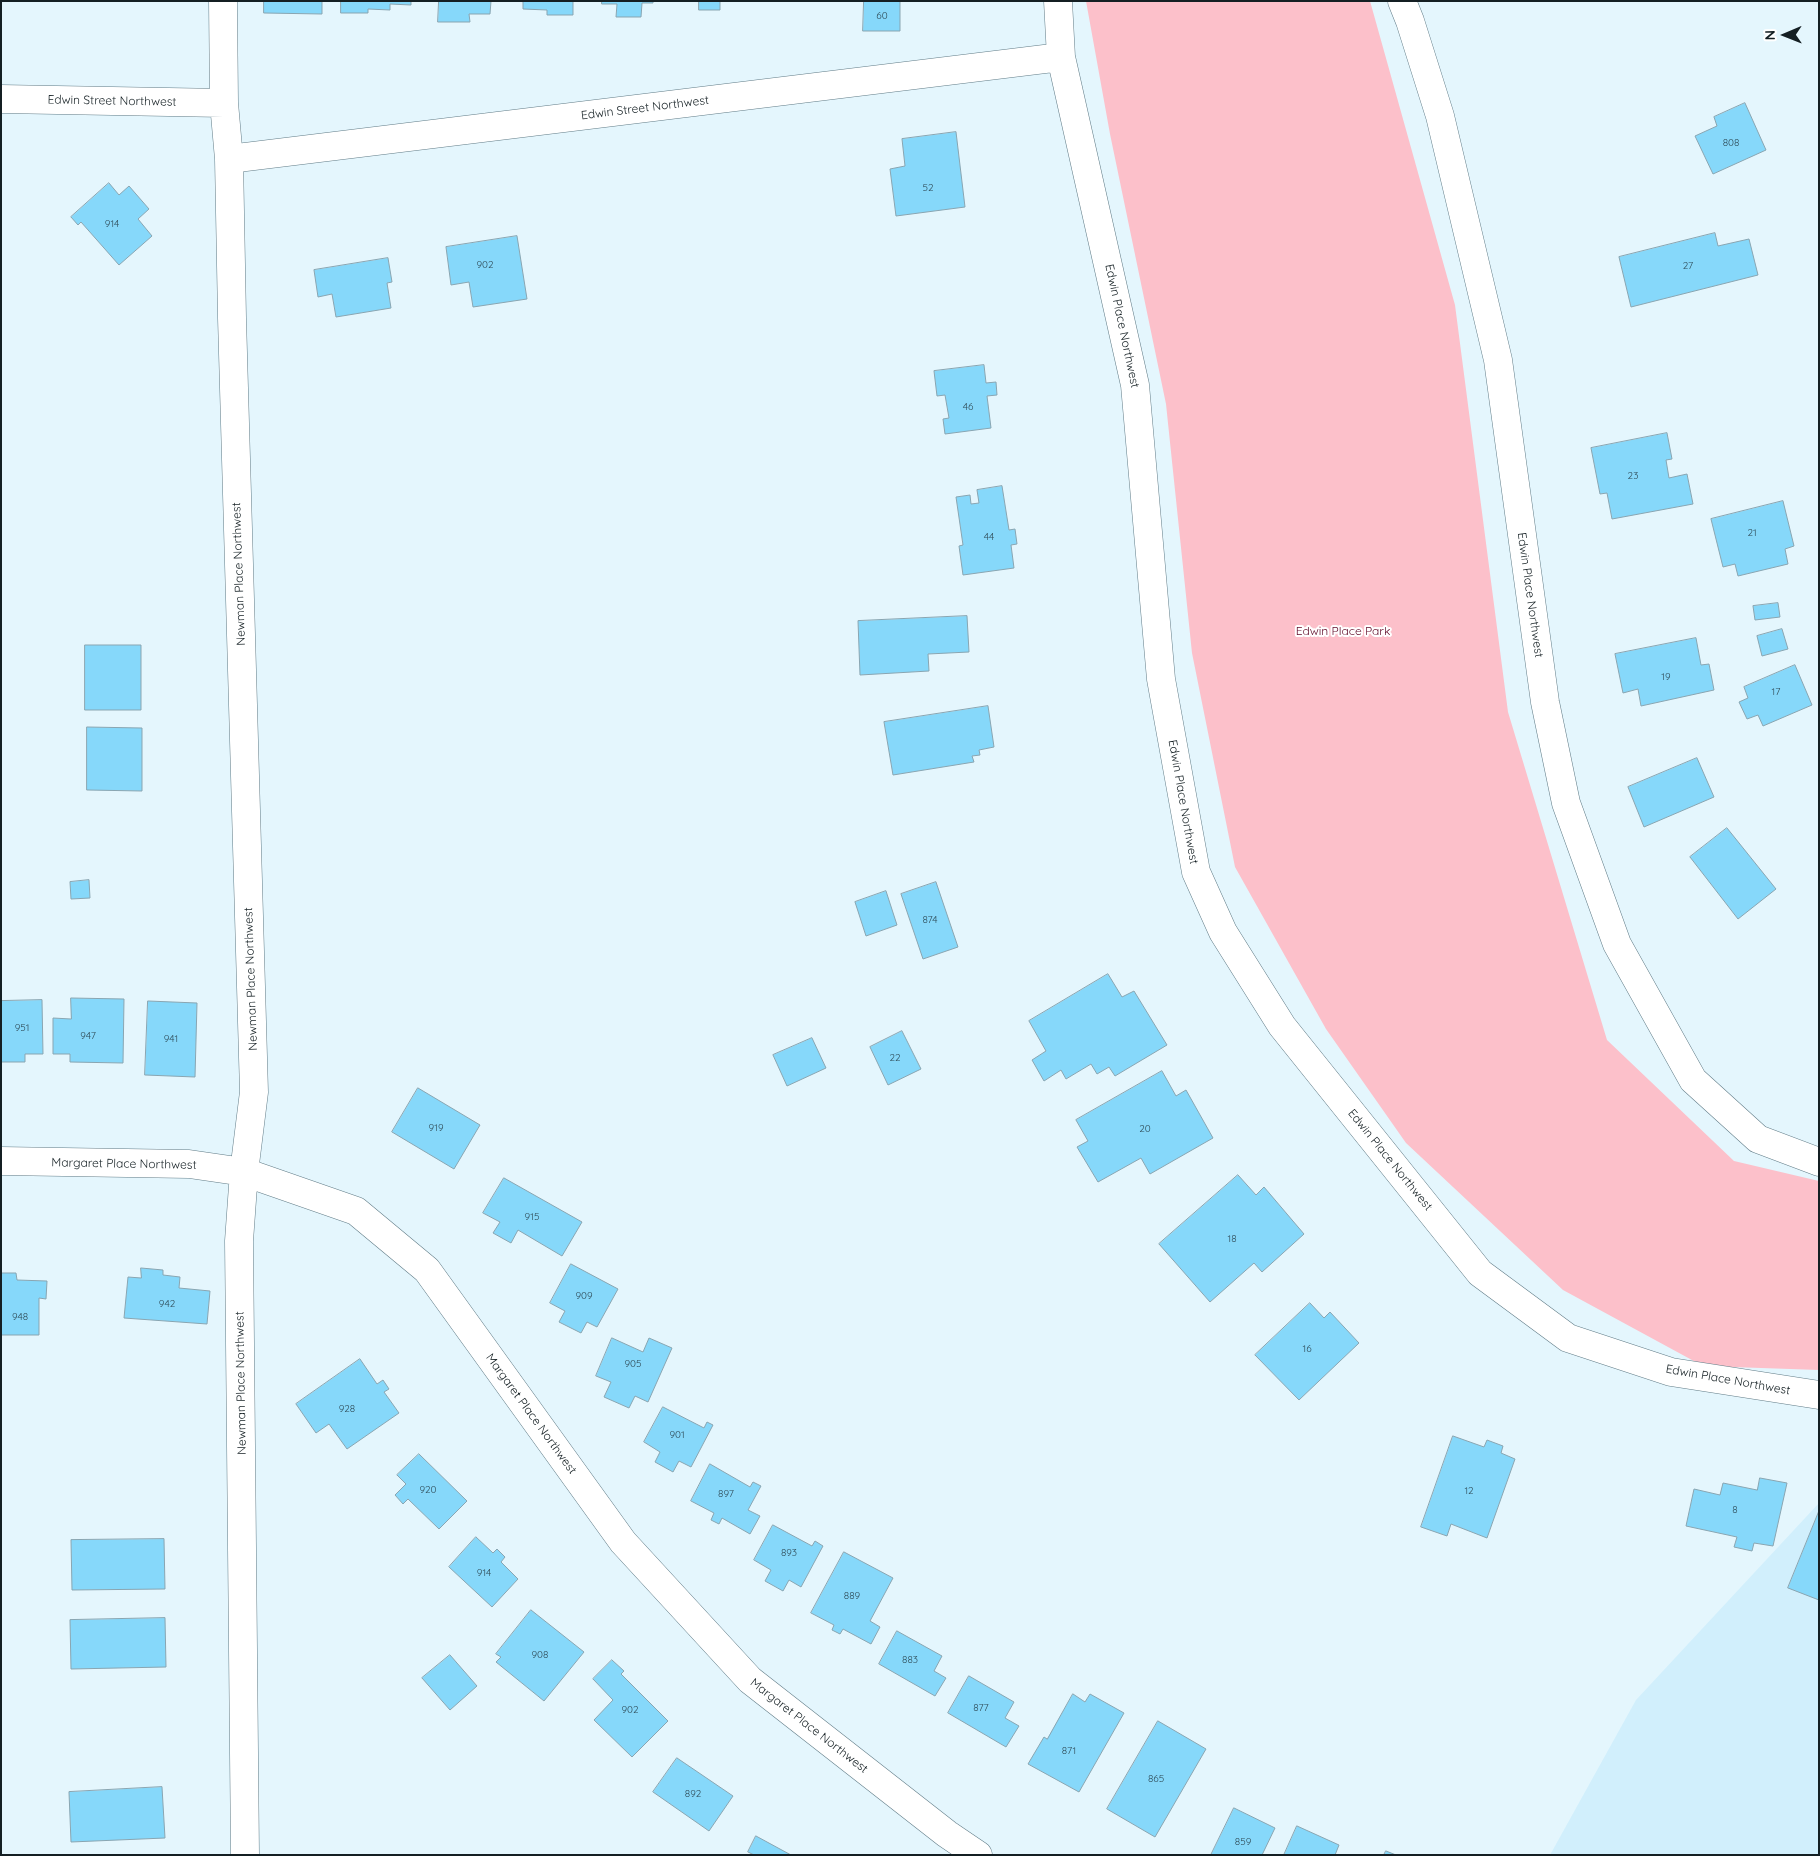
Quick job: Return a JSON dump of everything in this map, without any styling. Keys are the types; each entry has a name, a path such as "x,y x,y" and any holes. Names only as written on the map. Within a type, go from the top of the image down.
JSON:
{"street":[{"name":"Newman Place Northwest","path":"223,1 224,103 229,159 254,1092 244,1172 239,1251 245,1855"},
{"name":"Edwin Place Northwest","path":"1058,1 1061,57 1135,385 1161,679 1196,872 1223,932 1282,1026 1480,1273 1568,1338 1671,1372 1819,1395"},
{"name":"Edwin Place Northwest","path":"1402,1 1440,116 1498,360 1545,702 1566,803 1617,944 1693,1080 1758,1139 1819,1162"},
{"name":"Edwin Street Northwest","path":"229,159 1061,57"},
{"name":"Edwin Street Northwest","path":"1,100 224,103"},
{"name":"Margaret Place Northwest","path":"1,1161 190,1164 244,1172 356,1211 427,1270 622,1542 750,1680 947,1834 978,1855"}],"shaded area":[{"path":"1819,1503 1819,1855 1550,1855 1636,1700"}],"green space":[{"name":"Edwin Place Park","path":"1086,1 1370,1 1455,305 1508,712 1607,1040 1734,1161 1819,1181 1819,1370 1703,1366 1563,1290 1406,1143 1326,1029 1235,867 1192,653 1166,404 1110,134"}],"building":[{"path":"264,1 322,1 322,14 264,13"},
{"path":"341,1 411,1 411,5 390,4 390,10 368,9 368,13 341,13"},
{"path":"439,1 491,1 490,14 469,14 470,22 438,22"},
{"path":"508,1 573,1 573,15 547,15 547,10 523,9 523,2"},
{"path":"602,1 653,1 653,3 642,3 641,17 616,17 617,4 602,4"},
{"path":"699,1 720,1 720,10 699,10"},
{"path":"864,1 900,1 900,31 863,31"},
{"path":"1745,103 1766,150 1713,174 1695,136 1717,126 1714,117"},
{"path":"956,132 965,207 896,216 890,169 905,166 902,139"},
{"path":"109,183 119,195 129,186 149,209 138,219 152,236 119,265 81,222 78,225 71,217"},
{"path":"1715,233 1718,246 1749,239 1758,275 1631,307 1619,257"},
{"path":"517,236 527,299 473,307 469,282 451,285 446,247"},
{"path":"388,258 392,282 387,283 391,308 336,317 332,294 318,297 314,270"},
{"path":"984,365 986,383 996,382 997,395 987,396 991,428 945,434 943,419 949,418 945,395 937,396 934,371"},
{"path":"1667,433 1672,459 1666,460 1669,478 1687,474 1693,504 1612,519 1607,493 1600,494 1591,448"},
{"path":"1002,486 1009,530 1015,529 1017,544 1011,545 1014,568 963,575 959,546 963,545 956,497 970,495 971,504 979,503 977,490"},
{"path":"1783,501 1794,546 1785,549 1788,564 1738,576 1735,564 1723,567 1711,519"},
{"path":"1778,603 1780,617 1755,620 1753,606"},
{"path":"967,616 969,652 928,654 929,671 860,675 858,621"},
{"path":"1782,629 1788,649 1762,656 1757,636"},
{"path":"1696,638 1701,665 1709,664 1714,690 1641,706 1638,689 1623,693 1615,654"},
{"path":"85,645 141,645 141,710 85,710"},
{"path":"1795,665 1812,705 1763,726 1758,715 1747,719 1739,702 1748,698 1744,687"},
{"path":"988,706 994,747 979,750 980,755 972,756 974,762 893,775 884,722"},
{"path":"87,727 142,728 142,791 87,790"},
{"path":"1697,758 1714,797 1644,827 1628,787"},
{"path":"1727,828 1776,889 1738,919 1690,857"},
{"path":"89,880 90,898 71,899 70,882"},
{"path":"936,882 958,947 923,959 901,894"},
{"path":"886,891 897,925 866,936 855,902"},
{"path":"1108,974 1122,997 1134,991 1167,1045 1115,1076 1109,1067 1097,1074 1091,1064 1066,1079 1061,1070 1044,1081 1032,1060 1046,1051 1029,1021"},
{"path":"71,998 124,999 123,1063 70,1062 70,1054 53,1054 53,1018 71,1019"},
{"path":"42,1000 43,1054 25,1054 25,1062 1,1062 1,1001"},
{"path":"148,1001 197,1003 195,1077 145,1075"},
{"path":"902,1031 921,1069 888,1085 870,1047"},
{"path":"812,1038 826,1068 787,1086 773,1055"},
{"path":"1162,1071 1176,1096 1186,1090 1213,1138 1150,1174 1141,1158 1098,1182 1077,1147 1088,1141 1076,1120"},
{"path":"418,1088 480,1125 454,1169 392,1132"},
{"path":"1238,1175 1256,1195 1264,1187 1304,1234 1262,1272 1254,1263 1210,1302 1159,1244"},
{"path":"504,1178 582,1222 562,1256 518,1230 511,1243 493,1233 500,1222 483,1213"},
{"path":"571,1264 618,1289 597,1327 587,1322 581,1333 559,1322 565,1311 550,1303"},
{"path":"141,1268 163,1270 163,1275 180,1277 179,1288 210,1291 207,1324 124,1318 128,1277 141,1278"},
{"path":"1,1273 16,1273 17,1280 47,1281 46,1299 39,1298 39,1335 1,1335"},
{"path":"1310,1303 1324,1318 1330,1312 1359,1343 1299,1400 1255,1355"},
{"path":"612,1338 643,1352 649,1338 672,1348 648,1402 635,1396 629,1408 604,1397 611,1382 596,1376"},
{"path":"360,1359 377,1384 383,1380 389,1389 384,1392 399,1413 347,1449 329,1424 316,1433 296,1404"},
{"path":"663,1407 704,1428 707,1422 713,1425 691,1467 679,1461 673,1472 655,1462 660,1452 644,1442"},
{"path":"1453,1436 1484,1447 1487,1440 1503,1446 1501,1453 1515,1459 1487,1538 1451,1524 1447,1536 1421,1527"},
{"path":"419,1454 467,1501 439,1529 408,1499 403,1504 395,1495 406,1484 397,1475"},
{"path":"710,1464 750,1487 753,1482 761,1486 748,1510 760,1516 750,1534 722,1518 719,1524 711,1520 714,1513 691,1501"},
{"path":"1760,1478 1787,1483 1773,1546 1754,1543 1752,1551 1734,1547 1737,1537 1686,1526 1694,1489 1720,1495 1723,1483 1757,1490"},
{"path":"1819,1511 1819,1600 1788,1588"},
{"path":"773,1525 812,1546 815,1541 823,1546 801,1587 789,1580 783,1591 765,1581 771,1570 754,1560"},
{"path":"476,1537 493,1553 497,1549 505,1557 501,1562 518,1579 492,1607 449,1567"},
{"path":"164,1539 165,1589 72,1590 71,1540"},
{"path":"844,1552 893,1578 870,1621 880,1627 871,1644 843,1629 840,1634 832,1630 834,1625 811,1613"},
{"path":"531,1610 584,1652 544,1701 496,1662 501,1657 496,1654"},
{"path":"165,1618 166,1667 71,1669 70,1620"},
{"path":"897,1631 942,1656 934,1671 946,1678 935,1696 879,1664"},
{"path":"450,1655 477,1686 450,1710 422,1678"},
{"path":"612,1660 624,1671 621,1674 668,1721 632,1757 594,1720 613,1700 593,1679"},
{"path":"969,1676 1014,1702 1005,1718 1019,1726 1006,1747 948,1713"},
{"path":"1073,1694 1085,1702 1090,1694 1124,1713 1079,1792 1028,1764 1044,1737 1047,1739"},
{"path":"1158,1721 1206,1749 1155,1837 1107,1809"},
{"path":"677,1758 733,1796 709,1831 653,1792"},
{"path":"162,1787 165,1838 71,1842 69,1792"},
{"path":"1234,1808 1275,1828 1262,1855 1211,1855"},
{"path":"1297,1826 1339,1845 1335,1855 1284,1855"},
{"path":"756,1836 791,1855 754,1855 748,1852"},
{"path":"1386,1851 1396,1855 1384,1855"}]}
